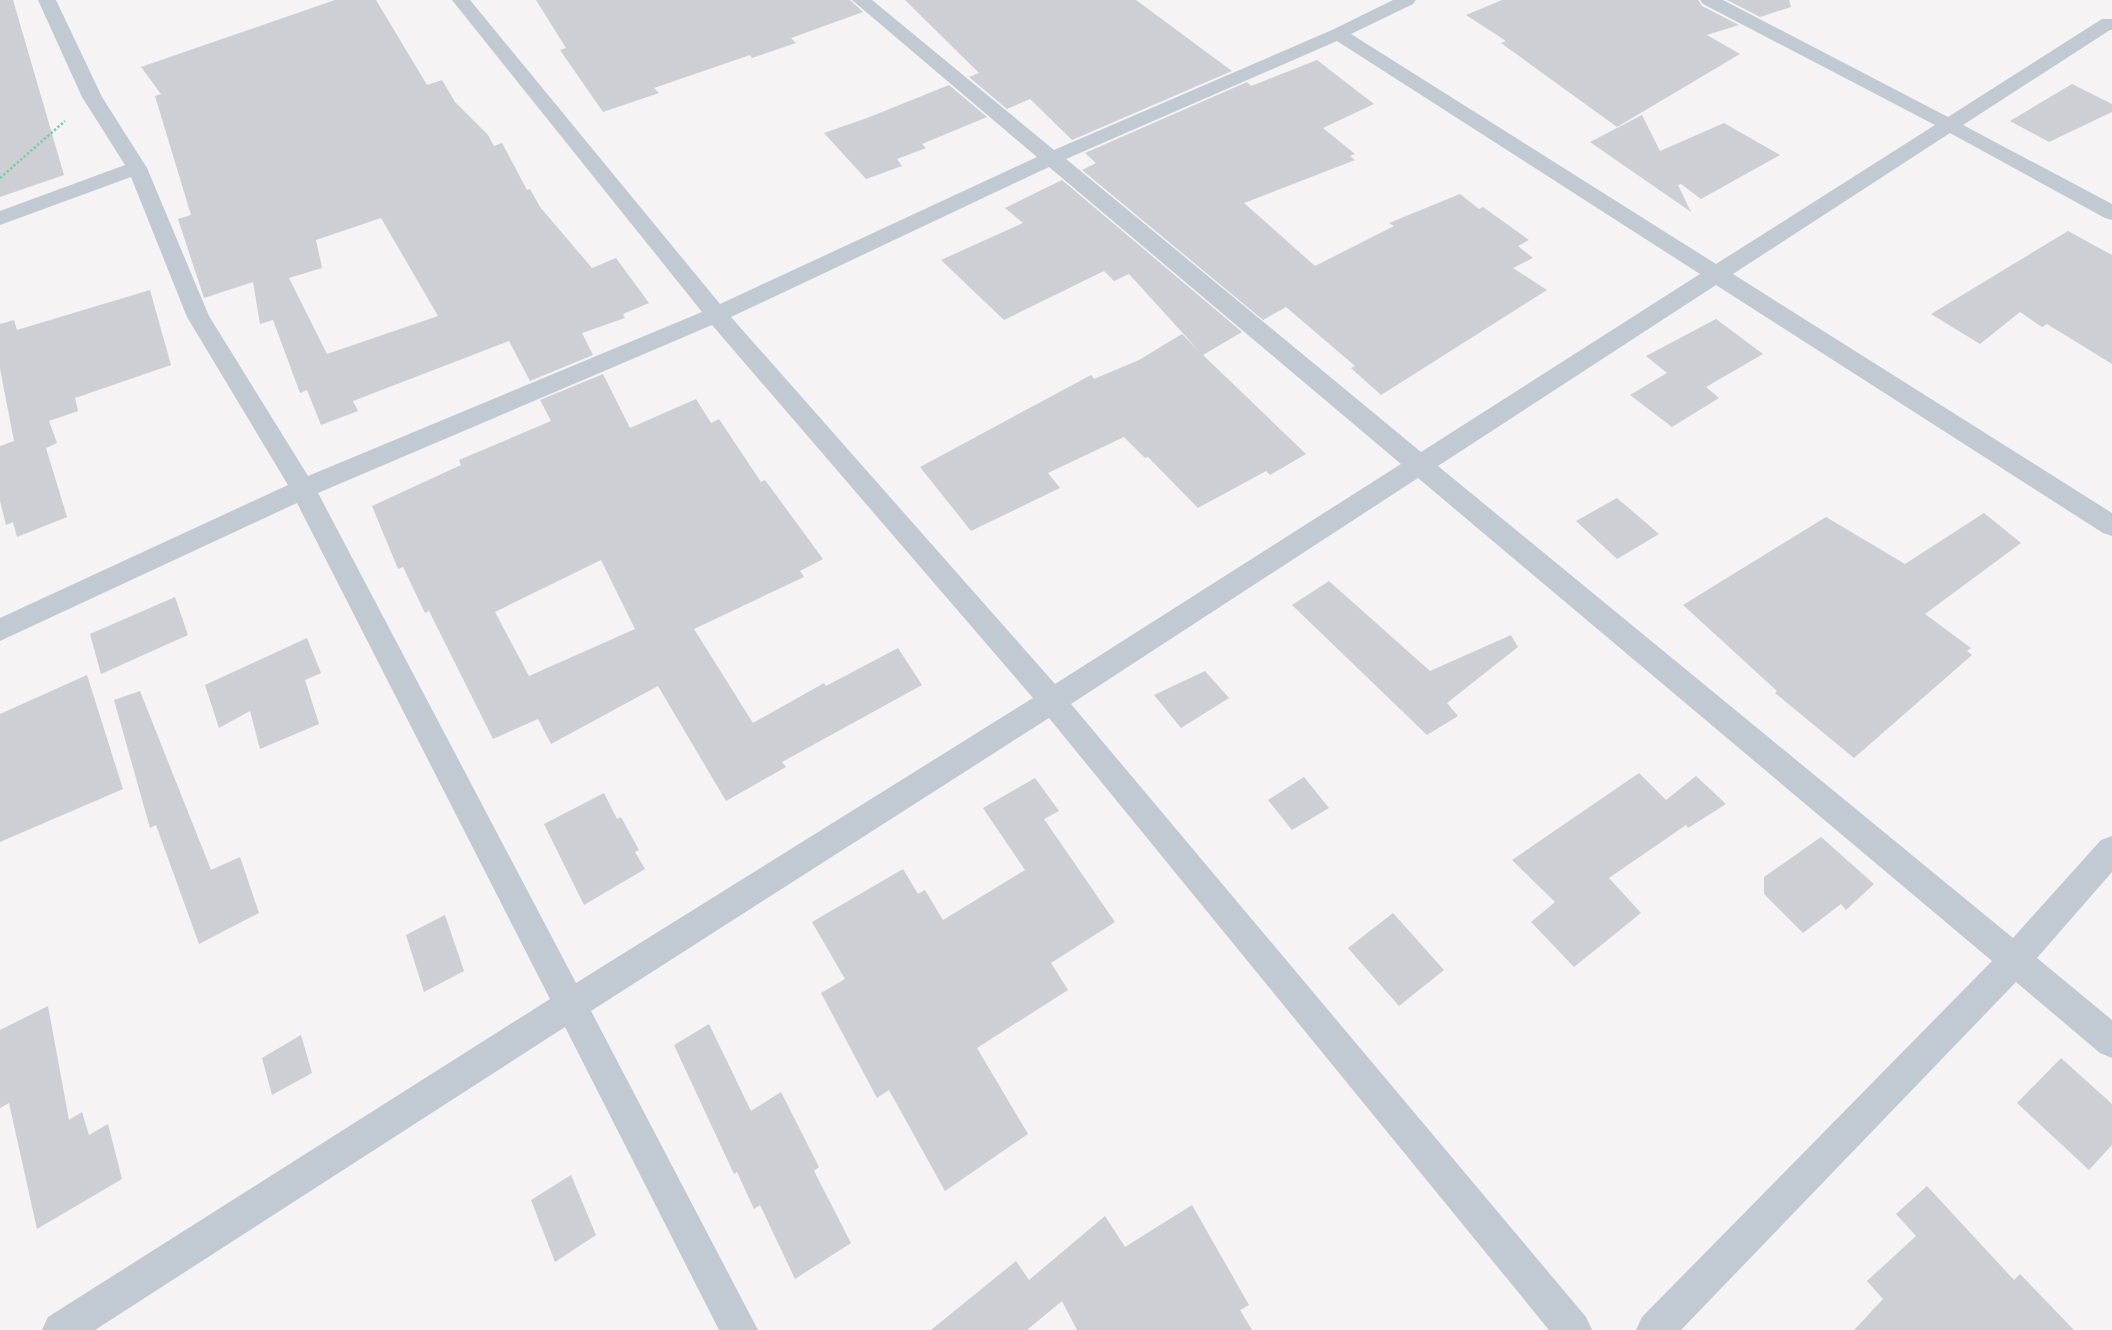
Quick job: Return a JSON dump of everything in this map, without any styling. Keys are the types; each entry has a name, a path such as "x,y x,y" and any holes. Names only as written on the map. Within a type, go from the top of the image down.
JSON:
{"street":[{"path":"47,0 92,97 137,168 198,316 303,489 739,1330"},
{"path":"461,0 716,315 1052,702 1573,1330"},
{"path":"861,0 2112,1041"},
{"path":"0,630 303,489 716,315 1052,158 1338,34 1408,0"},
{"path":"1709,0 1949,125 2112,213"},
{"path":"61,1330 570,1005 1052,702 2108,23 2112,25"},
{"path":"1338,34 2112,526"},
{"path":"0,218 137,168"},
{"path":"1655,1330 2015,960 2112,850"}],"path":[{"path":"0,178 92,97"}],"building":[{"path":"0,0 13,0 64,175 0,197"},
{"path":"335,0 376,0 427,85 442,80 455,102 488,135 494,146 502,143 527,190 530,189 540,207 592,268 616,258 649,303 623,314 625,318 582,333 593,355 530,381 509,341 353,401 358,411 321,425 307,390 300,393 273,320 260,324 253,282 204,298 178,219 191,215 155,96 161,94 141,67","holes":["381,218 438,316 327,354 289,278 322,268 316,240"]},
{"path":"536,0 850,0 863,12 791,38 796,43 752,58 750,55 654,88 659,93 603,112 560,50 566,48"},
{"path":"905,0 1136,0 1232,71 1072,140 1030,99 1007,109 969,77 979,73"},
{"path":"1502,0 1698,0 1702,6 1739,25 1707,35 1740,54 1617,127 1501,43 1506,41 1466,15"},
{"path":"1727,0 1789,0 1791,7 1760,17"},
{"path":"1317,60 1374,104 1323,128 1355,154 1350,156 1355,160 1244,203 1315,266 1394,226 1389,223 1460,194 1479,209 1483,207 1529,240 1518,246 1533,258 1513,268 1547,290 1381,395 1351,368 1355,366 1286,307 1263,320 1082,170 1096,163 1085,153 1247,82 1251,86"},
{"path":"2072,84 2112,104 2112,112 2049,142 2010,121"},
{"path":"949,85 987,117 922,144 926,148 897,159 902,166 866,179 824,133 867,118"},
{"path":"1642,115 1660,151 1724,123 1780,155 1701,199 1681,184 1678,185 1691,212 1590,142"},
{"path":"1062,180 1242,332 1203,355 1306,454 1270,475 1266,471 1198,508 1148,457 1145,458 1124,437 1048,473 1060,488 971,531 920,467 1091,375 1094,379 1139,360 1182,334 1200,352 1129,274 1114,281 1104,271 1004,320 941,260 1023,223 1005,208"},
{"path":"2068,231 2112,255 2112,364 2047,324 2042,327 2020,312 1980,344 1931,314"},
{"path":"150,290 171,365 75,398 78,411 49,421 57,443 46,448 67,517 17,537 13,522 6,525 0,501 0,446 14,441 0,369 0,324 14,320 17,330"},
{"path":"1716,319 1763,354 1706,387 1719,398 1672,427 1630,395 1667,373 1646,356"},
{"path":"603,374 630,428 696,399 711,423 719,419 761,482 765,480 823,559 800,571 804,577 694,629 753,723 824,683 826,686 898,648 922,685 782,762 786,767 726,801 658,686 551,744 538,719 493,739 429,611 425,613 403,567 398,569 372,506 461,465 459,460 551,421 540,400","holes":["601,560 635,629 529,676 495,612"]},
{"path":"1617,498 1659,534 1617,559 1576,521"},
{"path":"1984,513 2021,543 1925,614 1971,648 1967,651 1972,655 1854,758 1775,693 1777,691 1683,605 1826,517 1905,564"},
{"path":"1329,581 1430,671 1511,635 1518,647 1447,703 1458,716 1427,735 1292,605"},
{"path":"175,597 188,635 101,674 90,634"},
{"path":"307,638 321,673 305,680 319,724 260,749 250,711 219,728 205,685"},
{"path":"1205,671 1229,698 1181,728 1154,695"},
{"path":"87,675 123,789 0,842 0,714"},
{"path":"140,691 211,870 240,857 259,913 199,944 156,825 150,828 114,700"},
{"path":"1639,773 1666,800 1696,776 1726,804 1688,828 1686,825 1609,878 1641,913 1574,967 1531,922 1555,902 1512,860"},
{"path":"1304,777 1329,808 1292,830 1268,800"},
{"path":"1035,778 1059,811 1044,819 1115,922 1051,963 1068,990 977,1048 1028,1134 945,1191 889,1090 877,1098 821,993 845,979 812,922 903,869 918,894 925,890 943,920 1025,870 983,808"},
{"path":"604,793 617,819 621,817 639,850 635,852 645,869 584,905 544,824"},
{"path":"1821,837 1874,884 1846,910 1841,904 1803,933 1764,894 1764,877"},
{"path":"1393,913 1444,970 1399,1006 1348,948"},
{"path":"445,915 464,971 424,992 406,935"},
{"path":"48,1006 69,1120 82,1112 89,1135 108,1124 122,1179 37,1229 9,1103 0,1108 0,1030"},
{"path":"709,1024 751,1111 781,1092 819,1167 814,1171 851,1243 795,1279 760,1205 754,1209 737,1172 734,1174 674,1045"},
{"path":"301,1035 312,1073 272,1095 262,1058"},
{"path":"2061,1058 2112,1104 2112,1145 2089,1170 2017,1103"},
{"path":"571,1175 596,1235 555,1262 531,1200"},
{"path":"1927,1186 2014,1280 2020,1274 2074,1330 1854,1330 1883,1299 1867,1281 1916,1236 1896,1214"},
{"path":"1192,1205 1249,1305 1240,1310 1252,1330 1077,1330 1062,1301 1027,1330 931,1330 1016,1261 1029,1280 1105,1216 1125,1247"}]}
